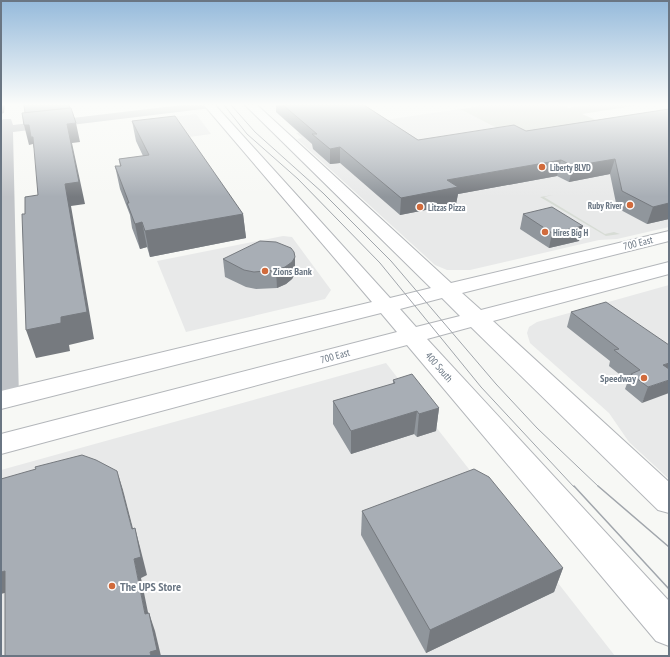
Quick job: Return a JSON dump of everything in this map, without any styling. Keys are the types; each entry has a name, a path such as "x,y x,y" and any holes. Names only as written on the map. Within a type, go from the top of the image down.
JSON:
{"main road":[{"name":"400 South","path":"237,136 669,628"},
{"path":"282,136 669,501"},
{"name":"700 East","path":"4,399 299,327 385,304 669,236"},
{"name":"700 East","path":"1,444 669,268"}],"street":[{"path":"4,136 4,399"}],"shaded area":[{"path":"157,136 199,136 160,141"},
{"path":"299,136 511,136 514,137 522,136 669,136 669,227 617,239 599,240 470,270 447,270 435,265 297,139 302,138"},
{"path":"553,195 544,197 605,234 614,232 620,234 606,236 540,197"},
{"path":"283,236 292,237 331,290 325,299 186,332 157,261"},
{"path":"669,285 669,479 629,442 609,413 530,343 527,333 529,327 537,322"},
{"path":"386,363 615,656 1,656 1,470"}],"building":[{"path":"31,136 69,136 79,182 65,184 87,312 61,317 61,323 26,330 22,214 25,214 25,197 38,195 33,137"},
{"path":"139,136 189,136 243,214 145,231 142,222 135,224 115,166 121,166 119,159 149,155"},
{"name":"Liberty BLVD","path":"314,136 411,136 418,140 446,136 669,136 669,203 653,207 622,191 615,159 573,166 561,160 447,180 458,187 401,198 340,147 330,149"},
{"path":"552,207 583,226 552,233 523,214"},
{"path":"260,241 276,242 291,248 295,257 292,262 285,267 276,270 254,272 244,270 223,259"},
{"path":"606,302 669,345 669,363 663,365 669,369 669,380 648,387 631,374 640,370 614,350 619,349 571,312"},
{"path":"412,374 439,408 419,414 417,411 351,431 333,401 395,383 393,380"},
{"path":"82,455 96,460 117,471 132,529 135,528 141,557 134,559 145,614 149,613 157,650 150,652 151,656 5,656 5,571 1,572 1,479 36,469 35,467"},
{"path":"474,469 489,477 563,568 430,630 362,511"}],"tram line":[{"path":"249,136 298,179 380,263 481,387 574,487"},
{"path":"259,136 323,193 391,261 496,384 537,428 599,487"},
{"path":"574,486 669,589"},
{"path":"598,486 669,547"}],"place":[{"name":"Liberty BLVD","path":"542,167"},
{"name":"Ruby River","path":"630,205"},
{"name":"Litzas Pizza","path":"420,207"},
{"name":"Hires Big H","path":"545,232"},
{"name":"Zions Bank","path":"265,271"},
{"name":"Speedway","path":"644,378"},
{"name":"The UPS Store","path":"112,586"}]}
